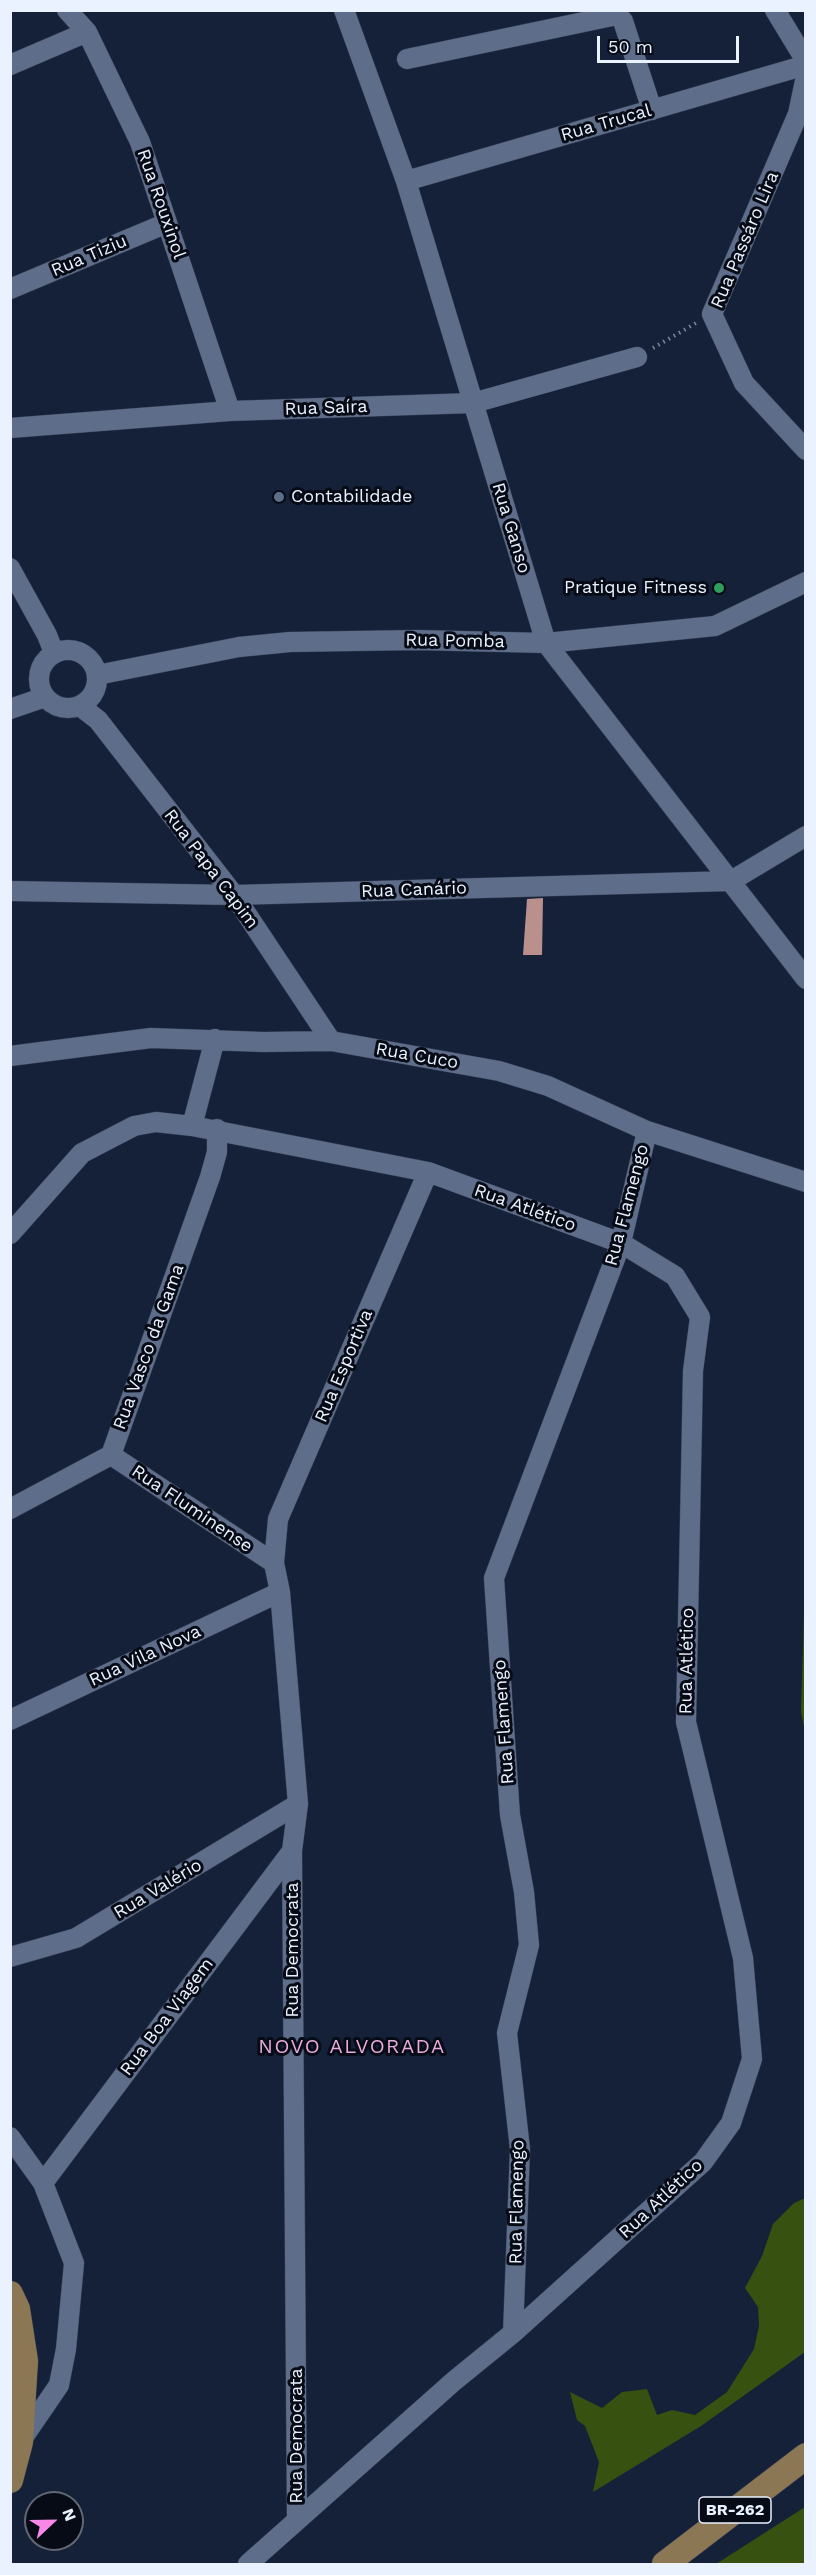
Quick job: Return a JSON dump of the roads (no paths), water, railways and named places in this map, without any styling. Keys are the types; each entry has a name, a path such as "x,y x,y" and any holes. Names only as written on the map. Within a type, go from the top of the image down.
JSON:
{"main road":[{"path":"10,2294 17,2309 25,2361 20,2442 10,2481"},
{"name":"BR-262","path":"665,2565 806,2456"}],"street":[{"name":"Rua Rouxinol","path":"67,10 87,32 140,142 230,411"},
{"name":"Rua Ganso","path":"344,10 406,181 546,643 806,979"},
{"path":"775,10 806,63"},
{"path":"407,59 617,15 623,21 651,107"},
{"path":"10,65 87,32"},
{"name":"Rua Trucal","path":"406,181 806,63"},
{"name":"Rua Passáro Lira","path":"806,76 798,114 712,314 744,383 806,450"},
{"name":"Rua Tiziu","path":"10,289 167,223"},
{"name":"Rua Saíra","path":"10,428 230,411 473,404 637,357"},
{"path":"10,568 47,635 54,653"},
{"name":"Rua Pomba","path":"97,675 239,647 290,642 417,640 546,643 715,626 806,582"},
{"path":"62,650 81,652 94,666 97,675 94,693 80,706 61,707 45,698 39,682 42,665 54,653 62,650"},
{"path":"10,709 45,698"},
{"name":"Rua Papa Capim","path":"80,706 98,720 234,895 331,1041"},
{"name":"Rua Canário","path":"10,891 234,895 731,881 806,837"},
{"name":"Rua Cuco","path":"10,1056 151,1038 263,1042 331,1041 499,1071 548,1086 646,1131 806,1182"},
{"path":"192,1126 215,1040"},
{"name":"Rua Atlético","path":"10,1234 82,1153 134,1126 156,1122 217,1129 428,1172 621,1243 675,1276 699,1317 693,1371 686,1722 743,1958 752,2059 731,2123 703,2162 513,2333 297,2519 248,2565"},
{"name":"Rua Vasco da Gama","path":"10,1509 111,1455 210,1177 216,1152 217,1129"},
{"name":"Rua Flamengo","path":"513,2333 520,2149 516,2090 507,2033 529,1945 524,1892 510,1815 494,1578 621,1243 646,1131"},
{"name":"Rua Esportiva","path":"274,1563 278,1520 428,1172"},
{"name":"Rua Fluminense","path":"111,1455 274,1563"},
{"name":"Rua Democrata","path":"274,1563 280,1592 298,1804 292,1851 297,2519"},
{"name":"Rua Vila Nova","path":"10,1720 280,1592"},
{"name":"Rua Valério","path":"10,1957 76,1938 298,1804"},
{"name":"Rua Boa Viagem","path":"43,2183 292,1851"},
{"path":"10,2137 43,2183 74,2263 66,2349 59,2385 20,2442"}],"place":[{"name":"Contabilidade","path":"279,497"},
{"name":"Pratique Fitness","path":"719,588"}],"district":[{"name":"NOVO ALVORADA","path":"352,2047"}]}
